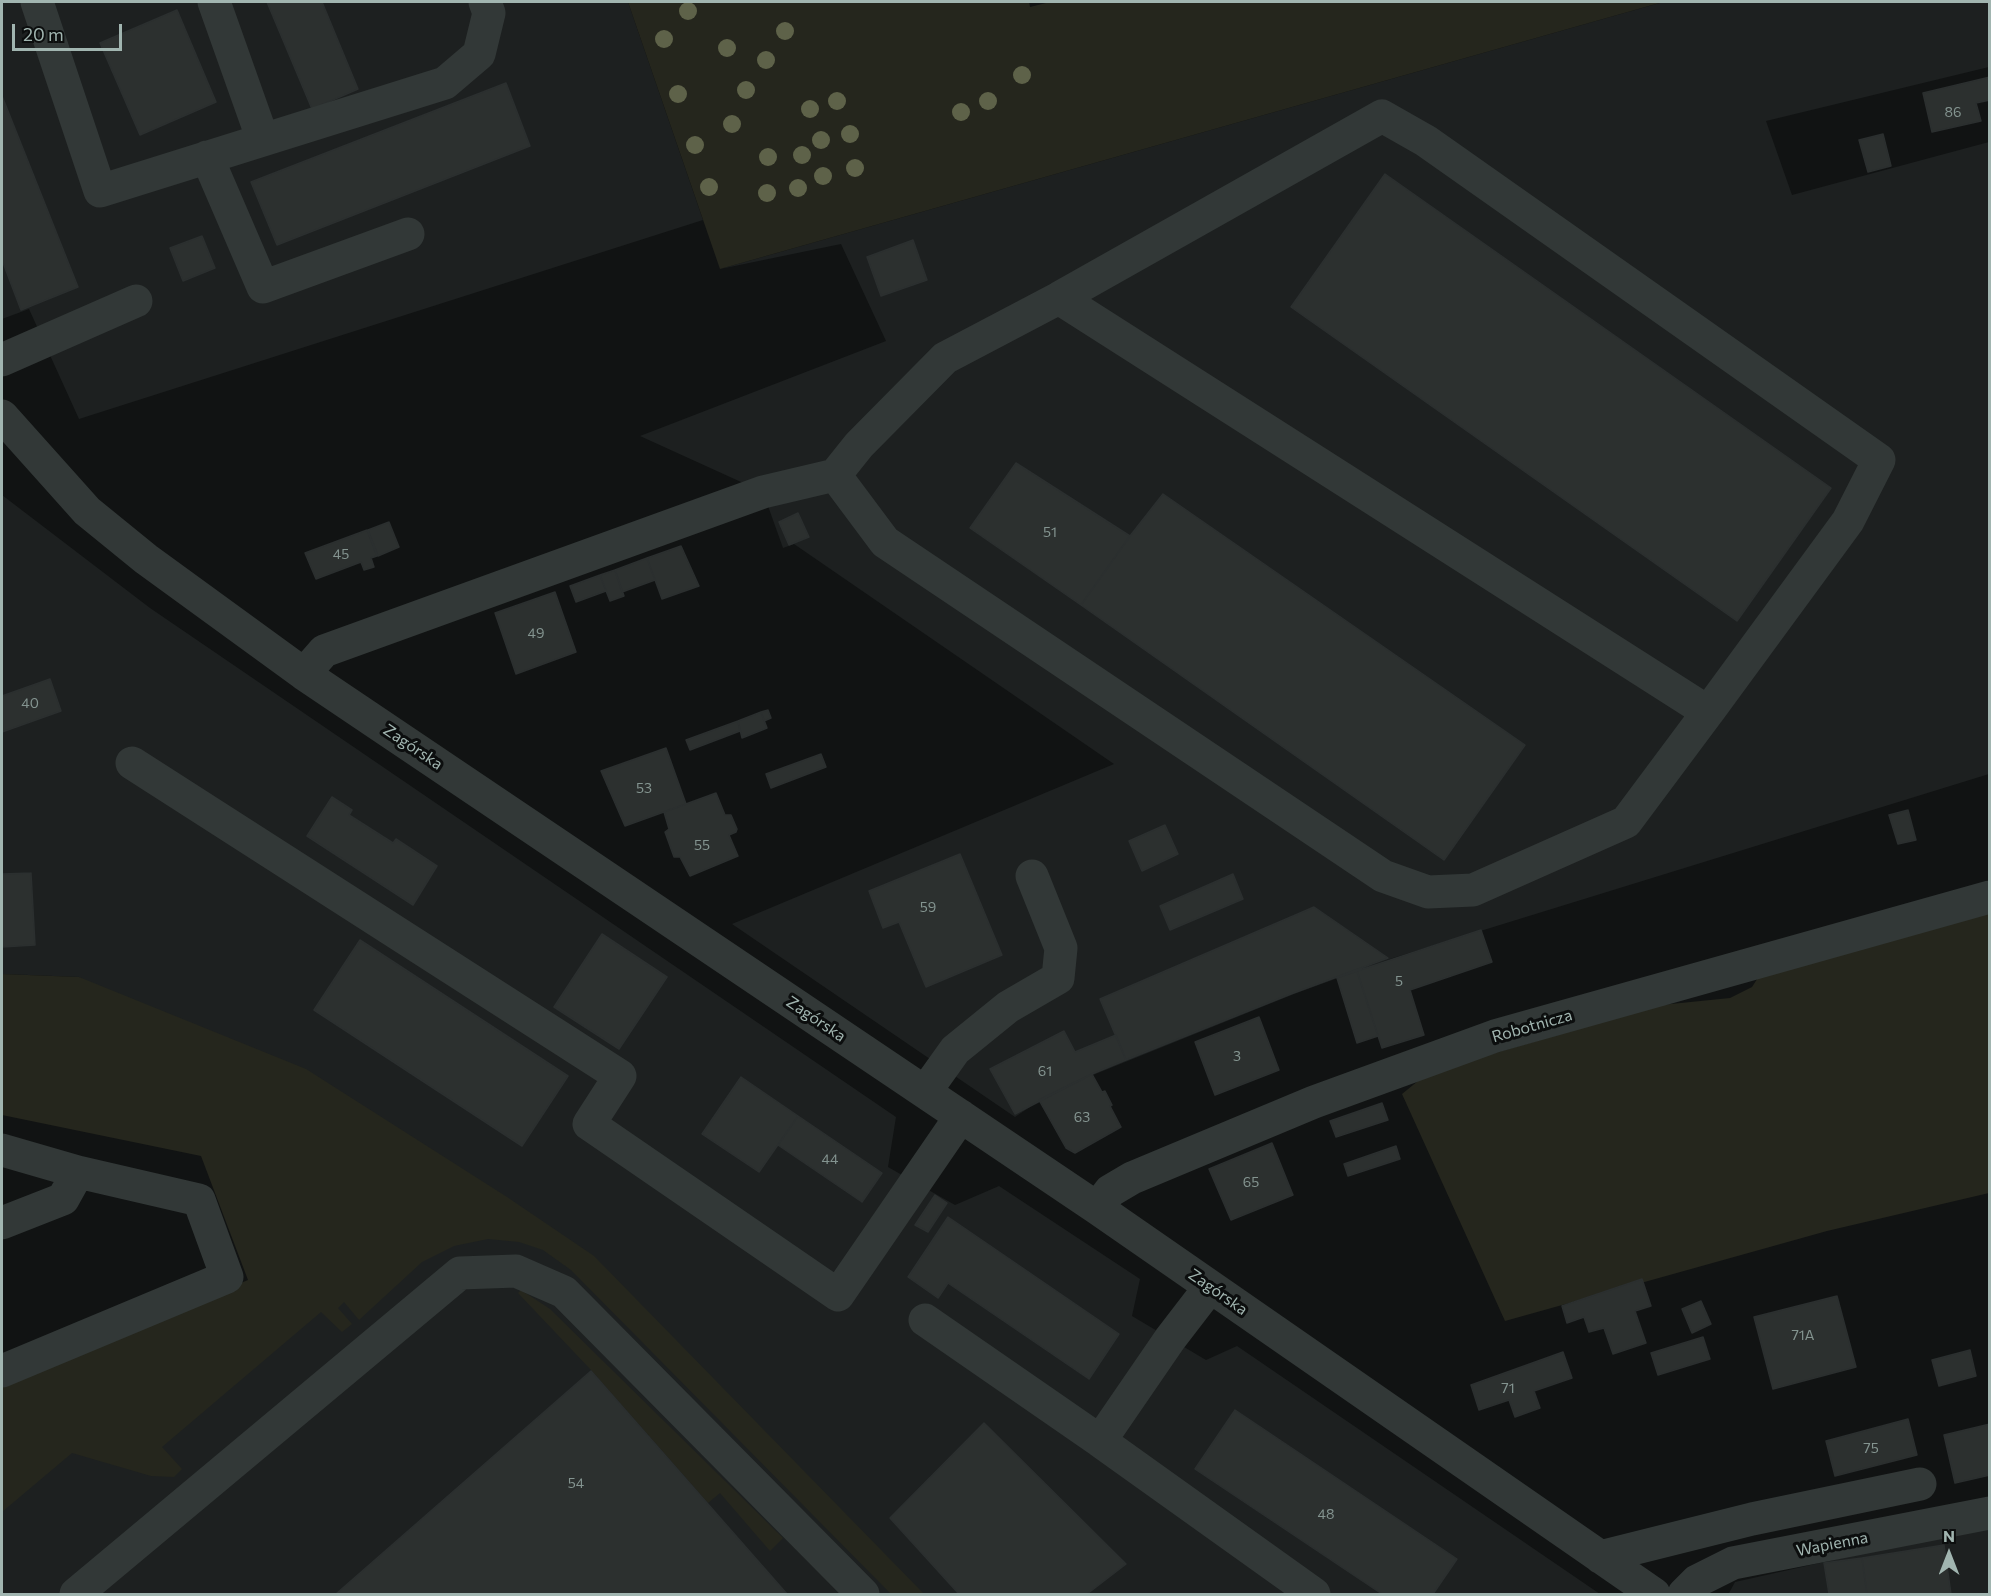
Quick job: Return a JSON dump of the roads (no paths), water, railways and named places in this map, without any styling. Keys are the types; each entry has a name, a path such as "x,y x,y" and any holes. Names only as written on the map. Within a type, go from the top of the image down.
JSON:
{"street":[{"path":"37,2 100,191 445,83 479,54 489,13 485,2"},
{"path":"214,2 263,140"},
{"path":"304,674 324,651 763,492 835,475 859,445 945,358 1059,297 1382,116 1426,141 1879,460 1848,521 1626,822 1473,890 1428,892 1383,876 885,542 835,475"},
{"path":"207,157 263,287 408,234"},
{"path":"1059,297 1708,712"},
{"path":"2,360 136,301"},
{"name":"Zagórska","path":"2,416 87,511 146,559 304,674 1097,1208 1654,1594"},
{"path":"132,764 620,1076 589,1124 838,1295 961,1116"},
{"path":"925,1092 955,1050 1008,1006 1058,978 1061,948 1032,876"},
{"name":"Robotnicza","path":"1097,1208 1110,1191 1131,1178 1314,1102 1495,1036 1989,897"},
{"path":"2,1150 78,1172 199,1200 227,1277 2,1371"},
{"path":"2,1223 63,1199 78,1172"},
{"path":"76,1594 460,1273 516,1271 564,1292 863,1594"},
{"path":"1100,1441 1209,1287"},
{"path":"925,1320 1100,1441 1314,1594"},
{"path":"1600,1557 1752,1519 1920,1484"},
{"name":"Wapienna","path":"1684,1594 1697,1581 1733,1563 1989,1513"}]}
